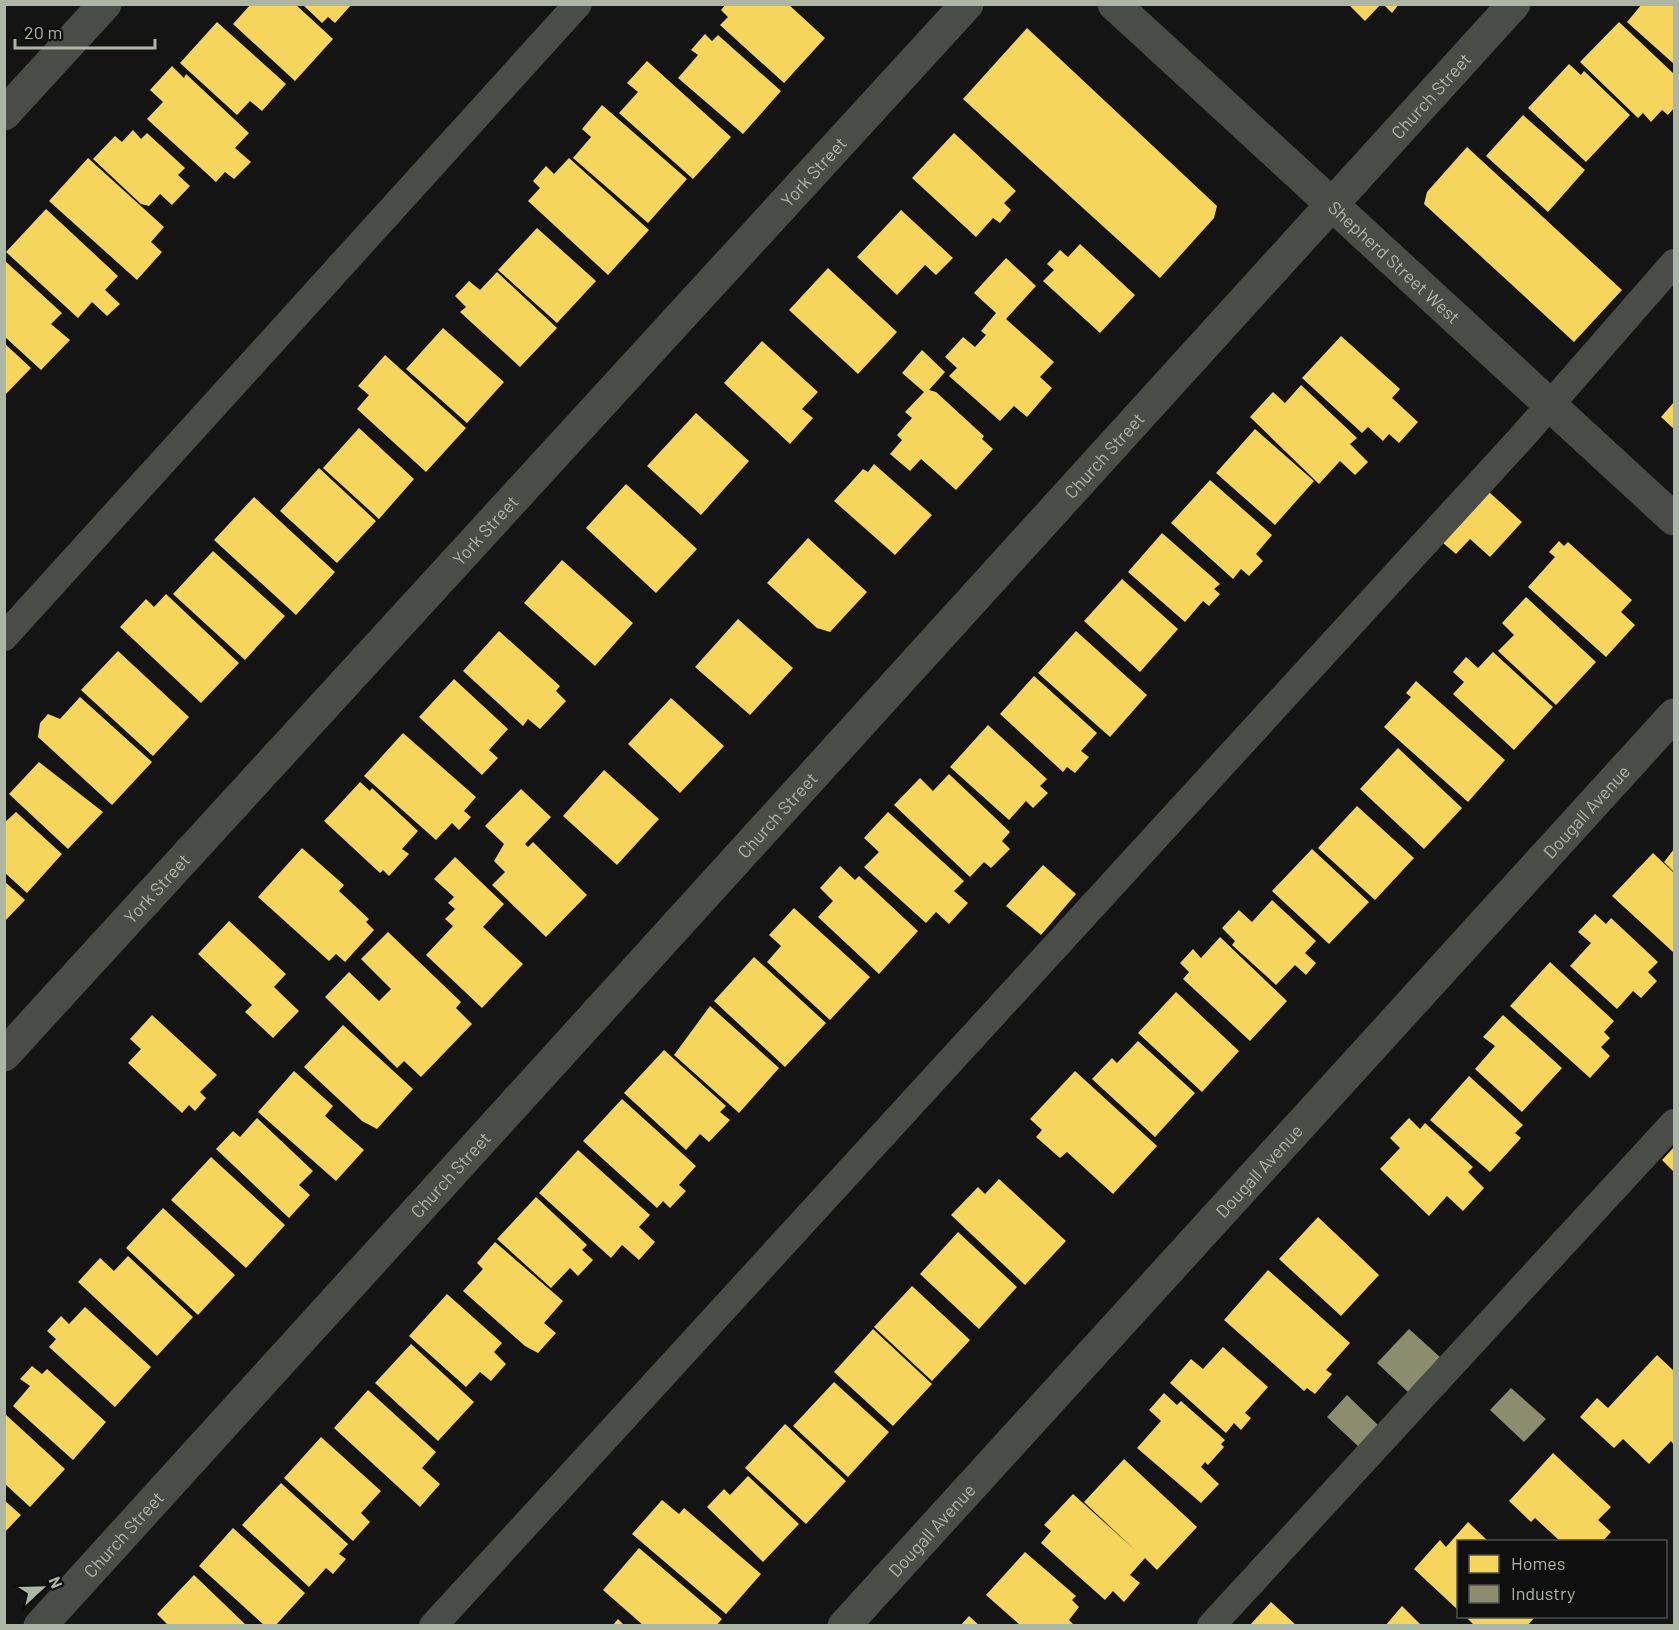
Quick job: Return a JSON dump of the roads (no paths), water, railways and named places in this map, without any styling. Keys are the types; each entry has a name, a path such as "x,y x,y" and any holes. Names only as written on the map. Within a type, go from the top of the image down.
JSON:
{"street":[{"path":"4,114 105,4"},
{"name":"York Street","path":"4,1055 967,4"},
{"name":"Shepherd Street West","path":"1114,4 1674,519"},
{"name":"Church Street","path":"40,1626 1514,4"},
{"name":"Dougall Avenue","path":"844,1626 1674,715"}],"lane":[{"path":"4,637 578,4"},
{"path":"433,1626 1551,405 1674,263"},
{"path":"1211,1626 1674,1123"}]}
